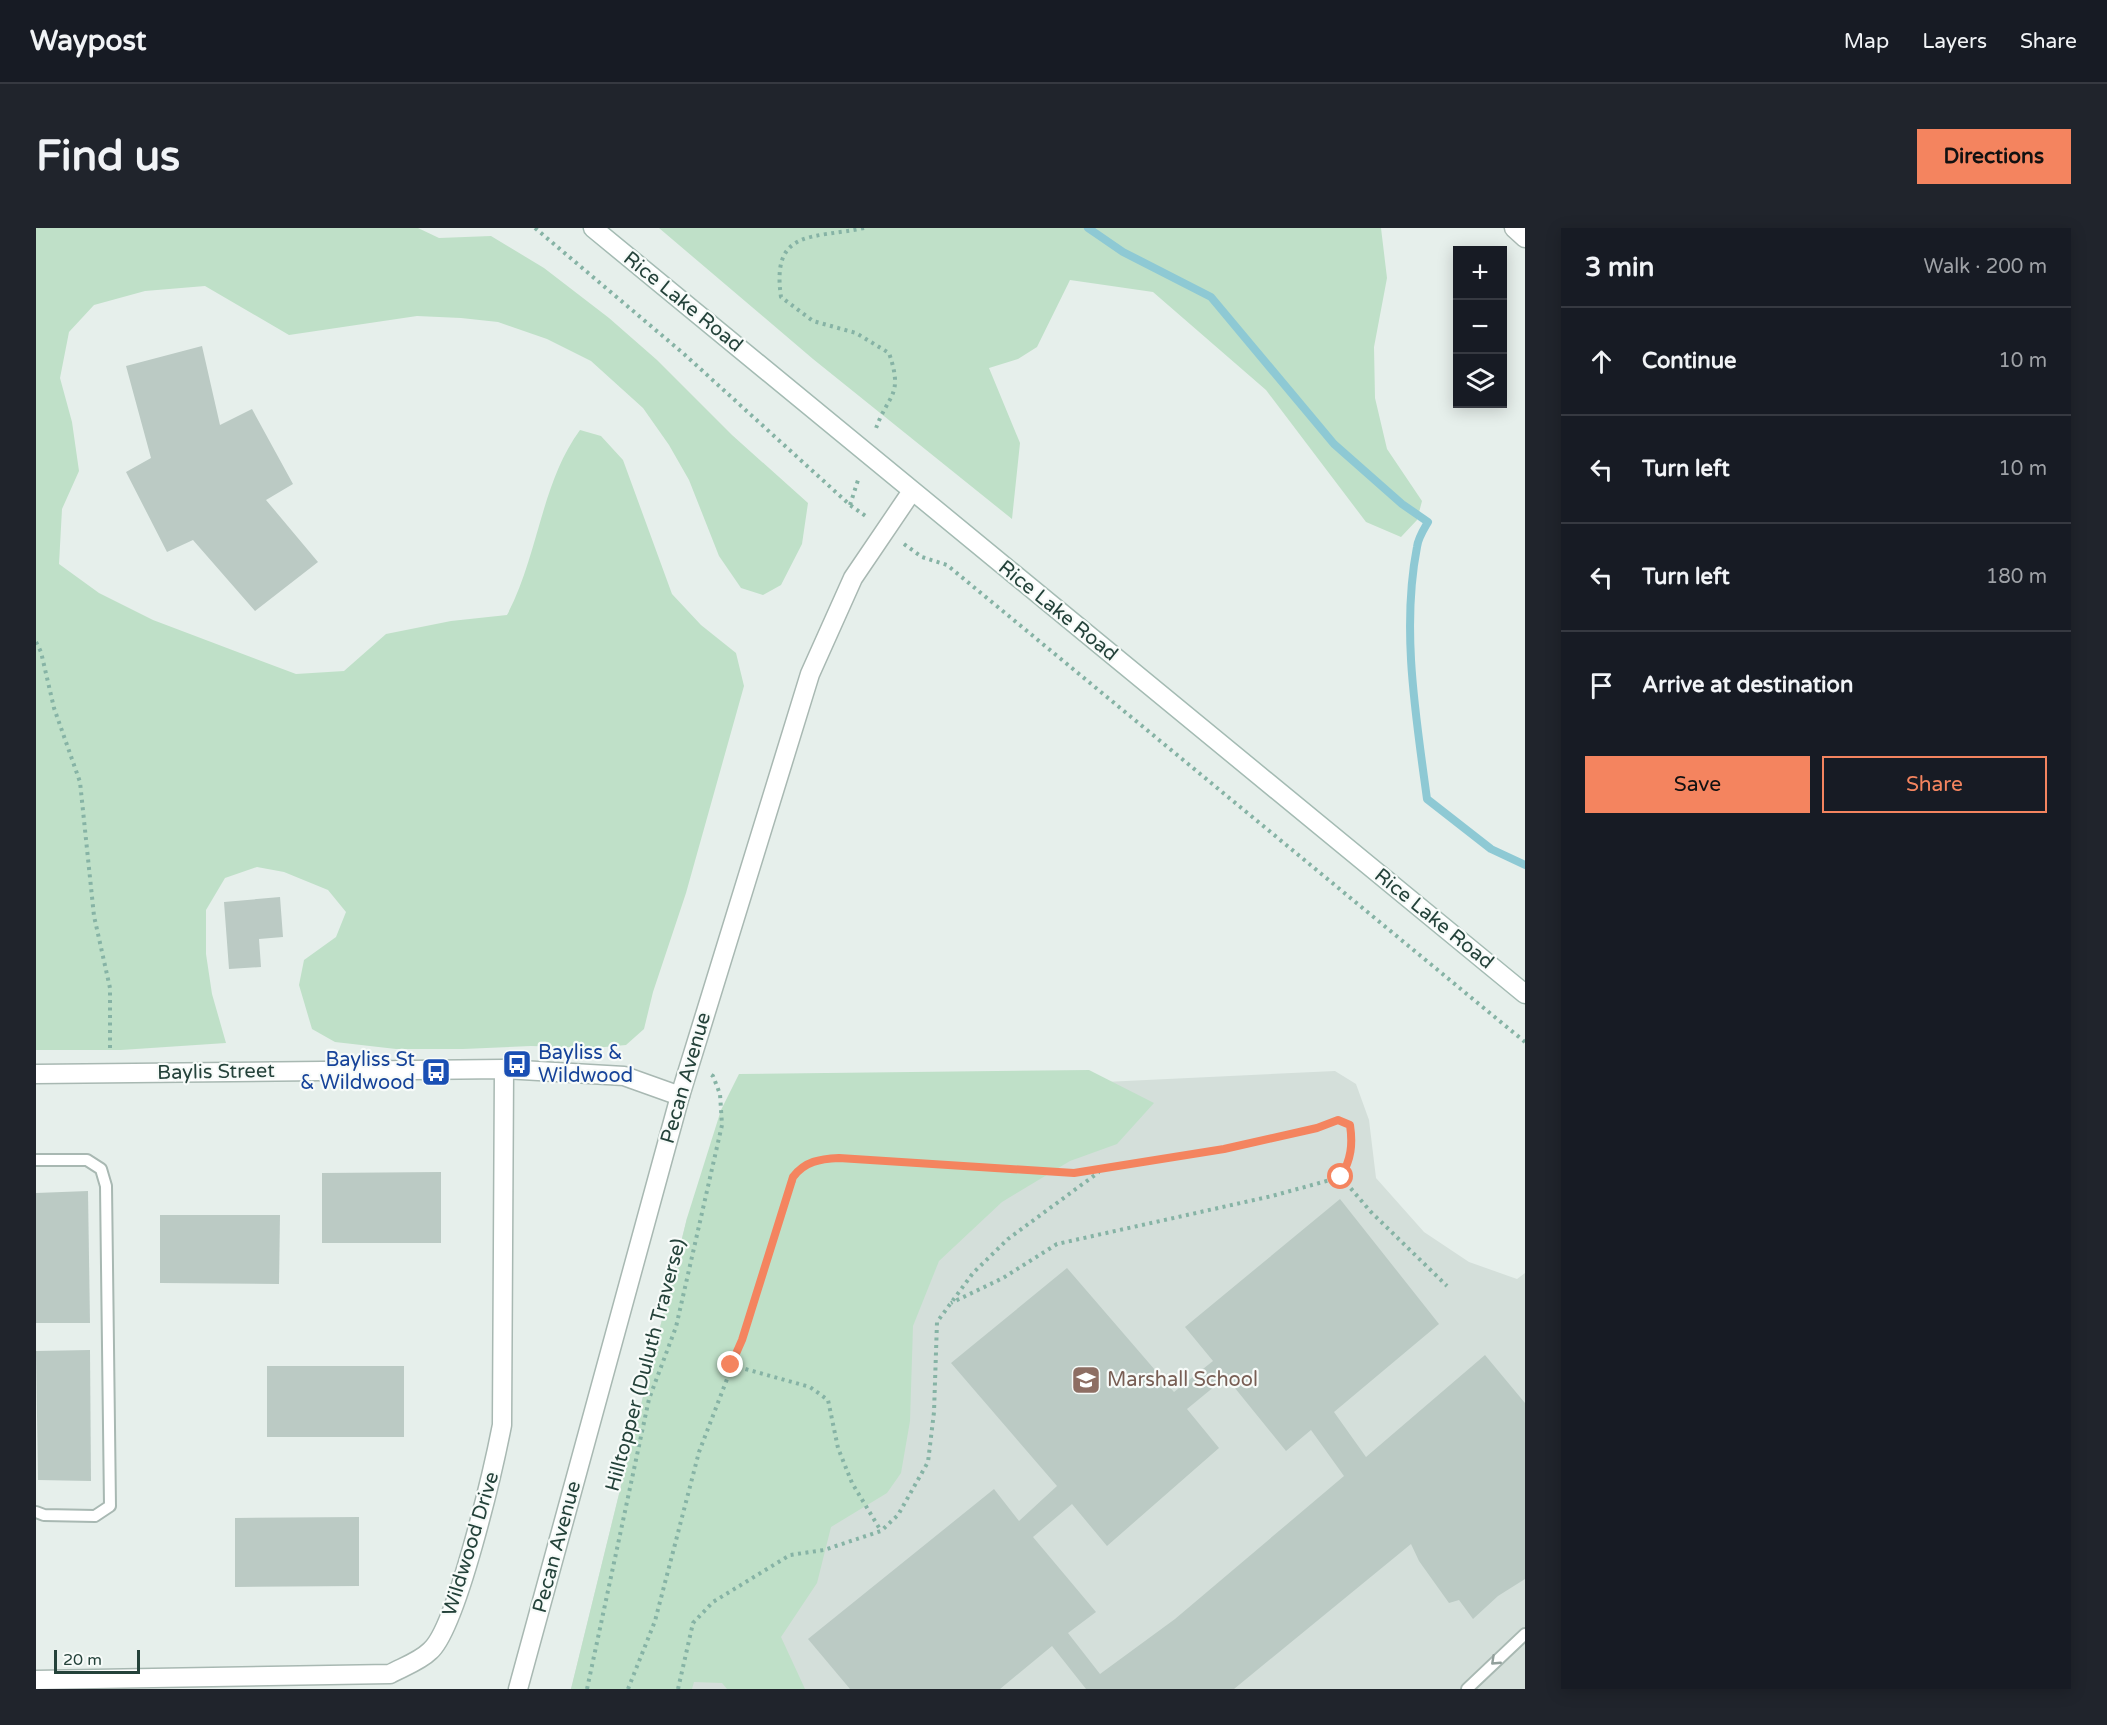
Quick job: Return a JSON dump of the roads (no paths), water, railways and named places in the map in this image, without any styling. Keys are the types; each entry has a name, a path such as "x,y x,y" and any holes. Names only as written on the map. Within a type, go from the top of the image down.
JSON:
{"street":[{"name":"Rice Lake Road","path":"592,228 1525,994"},
{"path":"1514,228 1525,238"},
{"name":"Pecan Avenue","path":"519,1689 680,1096 810,674 853,578 912,491"},
{"name":"Baylis Street","path":"36,1074 504,1069 624,1076 680,1096"},
{"name":"Wildwood Drive","path":"36,1680 390,1674 431,1651 449,1621 494,1471 502,1425 504,1069"}],"lane":[{"path":"36,1160 87,1160 101,1169 106,1186 110,1506 95,1516 44,1515 36,1512"},
{"path":"1467,1689 1525,1634"}],"waterway":[{"path":"1088,228 1123,252 1211,297 1334,444 1402,504 1428,522 1418,544 1412,578 1410,609 1412,673 1427,799 1491,849 1525,865"}],"place":[{"name":"Bayliss & Wildwood","path":"517,1064"},
{"name":"Bayliss St & Wildwood","path":"436,1072"},
{"name":"Marshall School","path":"1086,1380"}]}
